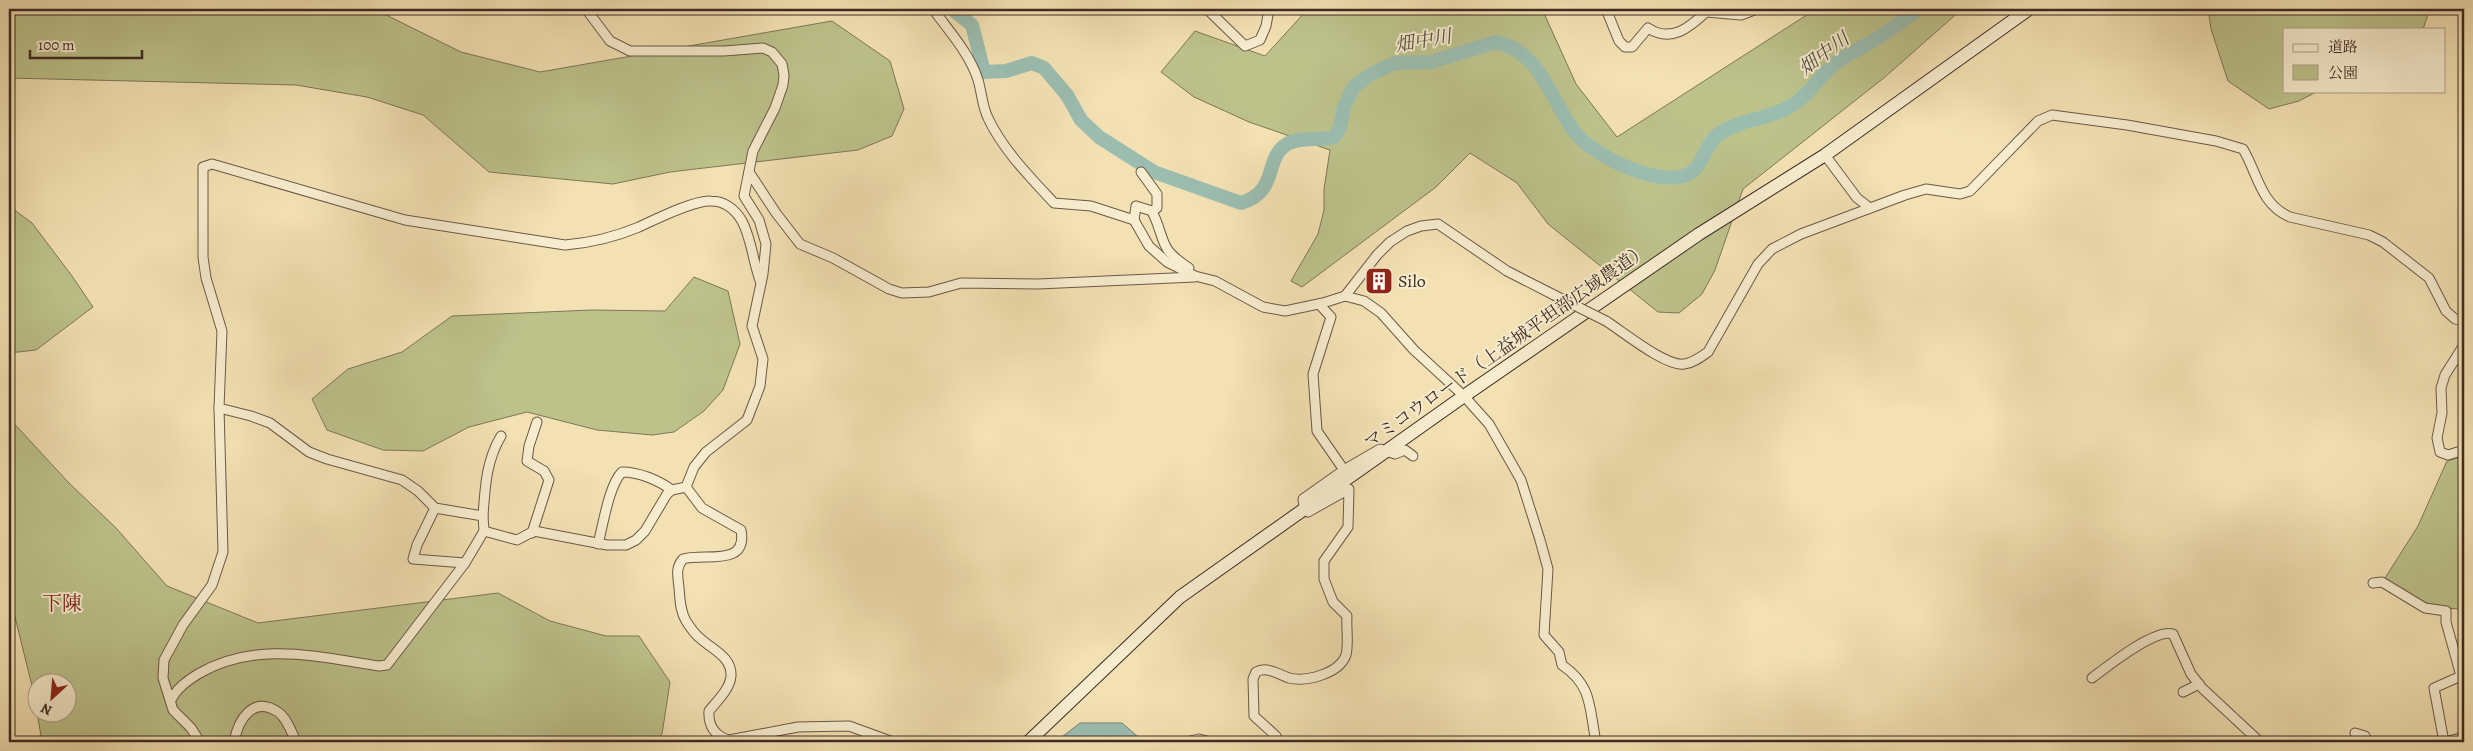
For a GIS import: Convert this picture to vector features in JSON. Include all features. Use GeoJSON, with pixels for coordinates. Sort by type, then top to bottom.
{"type":"FeatureCollection","features":[{"type":"Feature","properties":{"kind":"street"},"geometry":{"type":"LineString","coordinates":[[586,9],[610,42],[630,51],[724,51],[762,48],[772,52],[782,64],[783,86],[778,102],[752,151],[744,196],[759,220],[766,244],[761,283],[752,326],[763,359],[760,386],[747,420],[706,452],[694,467],[686,487]]}},
{"type":"Feature","properties":{"kind":"street"},"geometry":{"type":"LineString","coordinates":[[933,9],[973,66],[979,81],[987,117],[998,136],[1019,166],[1054,203],[1091,206],[1134,220]]}},
{"type":"Feature","properties":{"kind":"street"},"geometry":{"type":"LineString","coordinates":[[1207,9],[1246,46],[1260,40],[1266,26],[1268,9]]}},
{"type":"Feature","properties":{"kind":"street"},"geometry":{"type":"LineString","coordinates":[[1606,9],[1619,41],[1625,47],[1632,47],[1648,28],[1656,33],[1682,32],[1706,12],[1740,15],[1757,9]]}},
{"type":"Feature","properties":{"kind":"street","name":"マミコウロード（上益城平坦部広域農道）"},"geometry":{"type":"LineString","coordinates":[[1028,742],[1180,597],[1304,507],[1615,291],[1699,234],[1825,155],[2029,9]]}},
{"type":"Feature","properties":{"kind":"street"},"geometry":{"type":"LineString","coordinates":[[1345,296],[1377,255],[1390,242],[1407,231],[1421,226],[1438,224],[1507,271],[1606,321],[1669,362],[1682,365],[1696,360],[1708,352],[1758,264],[1772,250],[1801,234],[1926,189],[1960,194],[1970,191],[2038,121],[2052,115],[2127,125],[2216,141],[2243,149],[2250,160],[2258,184],[2272,206],[2279,212],[2290,217],[2369,235],[2383,242],[2429,278],[2446,311],[2455,319],[2464,321]]}},
{"type":"Feature","properties":{"kind":"street"},"geometry":{"type":"LineString","coordinates":[[1825,155],[1857,198],[1870,208]]}},
{"type":"Feature","properties":{"kind":"street"},"geometry":{"type":"LineString","coordinates":[[200,742],[191,728],[173,710],[163,678],[164,660],[183,625],[212,585],[223,552],[219,408],[222,331],[206,278],[201,235],[203,167],[212,164],[405,220],[565,245],[610,237],[685,207],[710,200],[726,204],[742,220],[756,261],[761,283]]}},
{"type":"Feature","properties":{"kind":"street"},"geometry":{"type":"LineString","coordinates":[[749,172],[776,214],[800,244],[833,258],[889,289],[902,293],[924,293],[961,283],[1038,284],[1195,276]]}},
{"type":"Feature","properties":{"kind":"street"},"geometry":{"type":"LineString","coordinates":[[1141,172],[1157,194],[1157,208],[1152,212]]}},
{"type":"Feature","properties":{"kind":"street"},"geometry":{"type":"LineString","coordinates":[[1152,212],[1136,206],[1134,220],[1149,246],[1167,262],[1195,276],[1215,281],[1263,308],[1284,310],[1319,304],[1345,296],[1364,301],[1381,313],[1414,350],[1464,396],[1489,424],[1521,480],[1532,510],[1548,569],[1544,635],[1559,652],[1562,665],[1577,676],[1588,695],[1596,742]]}},
{"type":"Feature","properties":{"kind":"street"},"geometry":{"type":"LineString","coordinates":[[1152,212],[1163,245],[1171,256],[1190,268],[1195,276]]}},
{"type":"Feature","properties":{"kind":"street"},"geometry":{"type":"LineString","coordinates":[[1319,304],[1331,317],[1313,374],[1317,431],[1344,470]]}},
{"type":"Feature","properties":{"kind":"street"},"geometry":{"type":"LineString","coordinates":[[2464,345],[2445,376],[2441,388],[2442,413],[2438,425],[2437,438],[2440,452],[2448,456],[2464,450]]}},
{"type":"Feature","properties":{"kind":"street"},"geometry":{"type":"LineString","coordinates":[[219,408],[270,423],[309,452],[327,459],[402,480],[418,491],[435,508],[483,516]]}},
{"type":"Feature","properties":{"kind":"street"},"geometry":{"type":"LineString","coordinates":[[532,532],[549,480],[544,471],[527,461],[529,446],[537,422]]}},
{"type":"Feature","properties":{"kind":"street"},"geometry":{"type":"LineString","coordinates":[[170,700],[176,690],[189,679],[209,667],[230,659],[271,653],[305,654],[379,666],[386,665],[465,562],[484,531],[483,516],[488,467],[490,456],[501,436]]}},
{"type":"Feature","properties":{"kind":"street"},"geometry":{"type":"LineString","coordinates":[[1279,742],[1276,736],[1254,716],[1253,679],[1256,672],[1261,669],[1290,678],[1313,678],[1334,669],[1345,656],[1347,645],[1347,616],[1333,602],[1324,579],[1324,561],[1348,527],[1349,489],[1308,512],[1304,507],[1303,499],[1344,470],[1380,449],[1395,454],[1405,450],[1413,456]]}},
{"type":"Feature","properties":{"kind":"street"},"geometry":{"type":"LineString","coordinates":[[598,544],[611,495],[618,476],[622,472],[629,472],[662,483],[672,490]]}},
{"type":"Feature","properties":{"kind":"street"},"geometry":{"type":"LineString","coordinates":[[484,531],[517,540],[532,532],[598,544],[626,545],[636,540],[645,531],[667,494],[672,490],[686,487]]}},
{"type":"Feature","properties":{"kind":"street"},"geometry":{"type":"LineString","coordinates":[[686,487],[702,508],[741,530],[743,540],[739,550],[732,556],[683,559],[678,564],[681,609],[686,621],[699,639],[720,653],[729,662],[732,674],[729,685],[709,711],[712,728],[722,738],[730,740],[798,727],[849,726],[880,739],[893,742]]}},
{"type":"Feature","properties":{"kind":"street"},"geometry":{"type":"LineString","coordinates":[[435,508],[417,545],[413,559],[465,562]]}},
{"type":"Feature","properties":{"kind":"street"},"geometry":{"type":"LineString","coordinates":[[2373,583],[2382,582],[2425,608],[2446,611],[2446,622],[2461,676],[2434,688],[2445,742],[2464,737]]}},
{"type":"Feature","properties":{"kind":"street"},"geometry":{"type":"LineString","coordinates":[[2092,678],[2151,638],[2163,632],[2170,633],[2175,636],[2191,674],[2199,684],[2260,742]]}},
{"type":"Feature","properties":{"kind":"street"},"geometry":{"type":"LineString","coordinates":[[2183,692],[2199,684]]}},
{"type":"Feature","properties":{"kind":"street"},"geometry":{"type":"LineString","coordinates":[[234,742],[236,729],[243,715],[254,709],[265,708],[278,712],[282,716],[296,742]]}},
{"type":"Feature","properties":{"kind":"street"},"geometry":{"type":"LineString","coordinates":[[2355,733],[2365,736],[2367,742]]}},
{"type":"Feature","properties":{"kind":"street"},"geometry":{"type":"LineString","coordinates":[[1186,742],[1199,739],[1210,742]]}},
{"type":"Feature","properties":{"kind":"green space"},"geometry":{"type":"Polygon","coordinates":[[[9,9],[374,9],[461,52],[540,72],[832,21],[890,61],[904,109],[892,136],[858,150],[670,172],[613,184],[489,172],[423,115],[367,97],[296,85],[9,78],[9,9]]]}},
{"type":"Feature","properties":{"kind":"green space"},"geometry":{"type":"Polygon","coordinates":[[[1317,9],[1542,9],[1576,84],[1617,137],[1816,9],[1962,9],[1885,77],[1743,189],[1715,270],[1702,294],[1679,313],[1658,312],[1548,224],[1517,183],[1470,153],[1436,187],[1302,287],[1291,281],[1318,234],[1324,210],[1324,189],[1330,150],[1249,122],[1194,97],[1161,72],[1195,31],[1265,56],[1306,11],[1317,9]]]}},
{"type":"Feature","properties":{"kind":"green space"},"geometry":{"type":"Polygon","coordinates":[[[2208,9],[2430,9],[2423,28],[2283,28],[2283,92],[2316,92],[2299,101],[2269,109],[2228,81],[2211,29],[2208,9]]]}},
{"type":"Feature","properties":{"kind":"green space"},"geometry":{"type":"Polygon","coordinates":[[[9,206],[32,223],[93,307],[36,350],[9,353],[9,206]]]}},
{"type":"Feature","properties":{"kind":"green space"},"geometry":{"type":"Polygon","coordinates":[[[694,277],[728,291],[740,344],[723,390],[704,411],[674,432],[652,435],[597,430],[527,412],[469,427],[423,451],[383,450],[327,430],[312,399],[348,369],[402,352],[452,316],[591,310],[665,311],[694,277]]]}},
{"type":"Feature","properties":{"kind":"green space"},"geometry":{"type":"Polygon","coordinates":[[[9,418],[68,482],[116,528],[167,586],[258,623],[498,593],[550,621],[606,636],[639,636],[670,682],[662,734],[655,742],[42,742],[39,724],[78,724],[78,674],[29,674],[14,613],[9,552],[9,418]]]}},
{"type":"Feature","properties":{"kind":"green space"},"geometry":{"type":"Polygon","coordinates":[[[2464,456],[2464,609],[2440,607],[2422,601],[2385,578],[2418,526],[2447,461],[2464,456]]]}},
{"type":"Feature","properties":{"kind":"shaded area"},"geometry":{"type":"Polygon","coordinates":[[[1080,723],[1122,723],[1144,742],[1059,742],[1058,740],[1080,723]]]}},
{"type":"Feature","properties":{"kind":"waterway","name":"畑中川"},"geometry":{"type":"LineString","coordinates":[[952,9],[972,25],[984,72],[1006,71],[1032,63],[1044,68],[1067,95],[1081,120],[1099,137],[1154,172],[1241,203],[1253,198],[1261,191],[1275,158],[1287,144],[1304,139],[1334,137],[1340,127],[1344,107],[1353,88],[1369,75],[1395,63],[1431,62],[1496,42],[1511,47],[1533,65],[1573,130],[1594,149],[1642,173],[1674,178],[1687,175],[1697,167],[1710,143],[1719,134],[1736,125],[1772,115],[1795,103],[1836,63],[1886,33],[1918,9]]}},
{"type":"Feature","properties":{"kind":"place","name":"Silo"},"geometry":{"type":"Point","coordinates":[1379,281]}},
{"type":"Feature","properties":{"kind":"district","name":"下陳"},"geometry":{"type":"Point","coordinates":[62,603]}}]}
